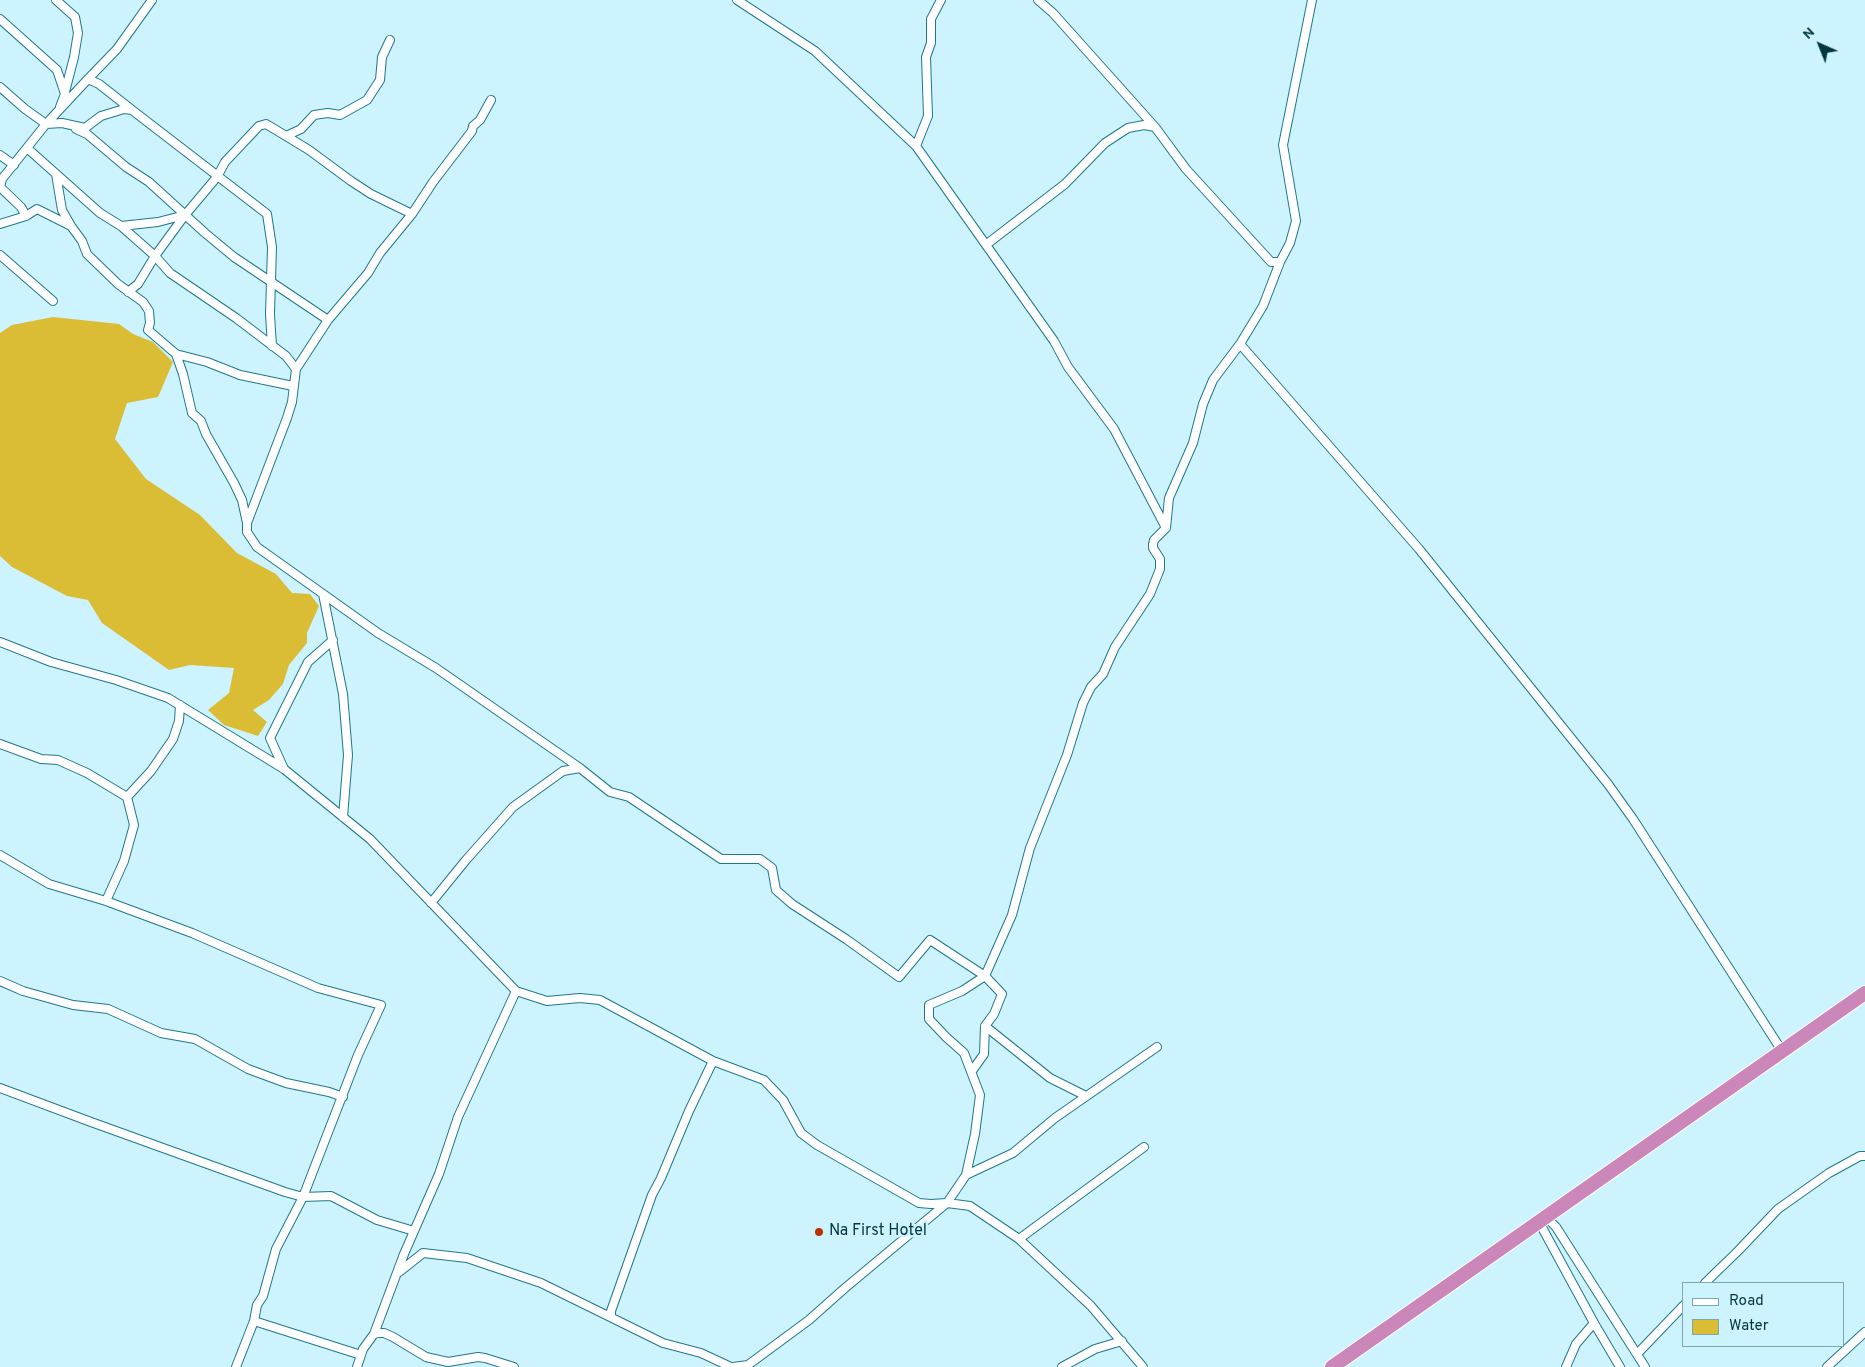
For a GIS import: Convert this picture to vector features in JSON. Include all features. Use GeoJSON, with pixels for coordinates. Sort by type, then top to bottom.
{"type":"FeatureCollection","features":[{"type":"Feature","properties":{"kind":"highway"},"geometry":{"type":"LineString","coordinates":[[1332,1367],[1865,993]]}},
{"type":"Feature","properties":{"kind":"street"},"geometry":{"type":"LineString","coordinates":[[56,0],[75,17],[78,33],[74,57],[59,109]]}},
{"type":"Feature","properties":{"kind":"street"},"geometry":{"type":"LineString","coordinates":[[26,216],[21,207],[0,186],[2,179],[59,109],[117,49],[152,0]]}},
{"type":"Feature","properties":{"kind":"street"},"geometry":{"type":"LineString","coordinates":[[737,0],[815,51],[916,146],[1054,341],[1068,366],[1114,429],[1166,528]]}},
{"type":"Feature","properties":{"kind":"street"},"geometry":{"type":"LineString","coordinates":[[1038,0],[1053,13],[1155,127],[1186,170],[1252,243],[1271,262],[1280,262]]}},
{"type":"Feature","properties":{"kind":"street"},"geometry":{"type":"LineString","coordinates":[[397,1273],[423,1253],[466,1258],[541,1283],[663,1343],[701,1354],[732,1367],[748,1366],[809,1320],[947,1202],[966,1174],[975,1134],[980,1095],[964,1053],[929,1019],[929,1005],[962,991],[985,976],[1012,915],[1030,848],[1067,755],[1083,703],[1091,687],[1103,674],[1115,647],[1150,594],[1160,569],[1160,559],[1153,548],[1154,540],[1166,528],[1169,498],[1193,443],[1203,404],[1213,380],[1240,344],[1263,306],[1280,262],[1290,243],[1296,221],[1283,145],[1312,0]]}},
{"type":"Feature","properties":{"kind":"street"},"geometry":{"type":"LineString","coordinates":[[916,146],[928,116],[926,57],[932,43],[931,19],[940,1]]}},
{"type":"Feature","properties":{"kind":"street"},"geometry":{"type":"LineString","coordinates":[[0,19],[57,70],[64,94]]}},
{"type":"Feature","properties":{"kind":"street"},"geometry":{"type":"LineString","coordinates":[[286,136],[301,130],[314,115],[328,113],[340,115],[367,100],[380,80],[382,58],[390,40]]}},
{"type":"Feature","properties":{"kind":"street"},"geometry":{"type":"LineString","coordinates":[[88,79],[99,84],[267,214],[272,247],[270,314],[272,346]]}},
{"type":"Feature","properties":{"kind":"street"},"geometry":{"type":"LineString","coordinates":[[0,87],[24,109],[46,124],[62,123],[88,134],[126,167],[149,182],[234,257],[328,320]]}},
{"type":"Feature","properties":{"kind":"street"},"geometry":{"type":"LineString","coordinates":[[491,100],[480,120],[473,126],[472,131],[433,182],[412,214],[380,253],[368,273],[328,320],[296,368],[287,418],[248,523],[247,532],[257,547],[378,633],[436,668],[580,768],[610,792],[629,797],[721,858],[760,859],[772,868],[776,890],[792,904],[846,939],[899,977],[930,940],[985,976],[1002,994],[994,1014],[985,1026],[984,1054],[972,1071]]}},
{"type":"Feature","properties":{"kind":"street"},"geometry":{"type":"LineString","coordinates":[[68,126],[85,128],[101,116],[124,109],[132,110]]}},
{"type":"Feature","properties":{"kind":"street"},"geometry":{"type":"LineString","coordinates":[[128,292],[138,284],[154,256],[217,177],[225,162],[260,126],[266,124],[310,150],[357,186],[412,214]]}},
{"type":"Feature","properties":{"kind":"street"},"geometry":{"type":"LineString","coordinates":[[986,244],[1065,184],[1105,143],[1128,128],[1144,125],[1155,127]]}},
{"type":"Feature","properties":{"kind":"street"},"geometry":{"type":"LineString","coordinates":[[27,148],[100,213],[121,226],[170,273],[236,318],[286,356],[296,368]]}},
{"type":"Feature","properties":{"kind":"street"},"geometry":{"type":"LineString","coordinates":[[0,155],[14,165]]}},
{"type":"Feature","properties":{"kind":"street"},"geometry":{"type":"LineString","coordinates":[[56,174],[62,210],[82,241],[87,254],[128,292],[142,302],[148,311],[150,323],[148,330],[176,354],[207,362],[240,375],[293,386]]}},
{"type":"Feature","properties":{"kind":"street"},"geometry":{"type":"LineString","coordinates":[[2,222],[26,216],[37,209],[71,226]]}},
{"type":"Feature","properties":{"kind":"street"},"geometry":{"type":"LineString","coordinates":[[121,226],[158,222],[185,215]]}},
{"type":"Feature","properties":{"kind":"street"},"geometry":{"type":"LineString","coordinates":[[0,255],[53,301]]}},
{"type":"Feature","properties":{"kind":"street"},"geometry":{"type":"LineString","coordinates":[[1240,344],[1419,549],[1608,784],[1633,819],[1782,1051]]}},
{"type":"Feature","properties":{"kind":"street"},"geometry":{"type":"LineString","coordinates":[[176,354],[183,374],[192,413],[201,421],[206,434],[234,483],[242,500],[248,523]]}},
{"type":"Feature","properties":{"kind":"street"},"geometry":{"type":"LineString","coordinates":[[323,594],[343,694],[348,755],[343,817]]}},
{"type":"Feature","properties":{"kind":"street"},"geometry":{"type":"LineString","coordinates":[[284,769],[270,738],[308,662],[333,640]]}},
{"type":"Feature","properties":{"kind":"street"},"geometry":{"type":"LineString","coordinates":[[0,642],[50,662],[168,698],[284,769],[370,839],[516,990],[547,1001],[580,998],[600,1000],[713,1061],[764,1080],[783,1100],[801,1133],[817,1145],[919,1203],[947,1202],[970,1206],[1019,1239],[1091,1306],[1143,1367]]}},
{"type":"Feature","properties":{"kind":"street"},"geometry":{"type":"LineString","coordinates":[[128,797],[151,771],[173,739],[179,720],[180,706]]}},
{"type":"Feature","properties":{"kind":"street"},"geometry":{"type":"LineString","coordinates":[[0,744],[41,760],[58,760],[87,773],[128,797],[134,825],[124,861],[106,901]]}},
{"type":"Feature","properties":{"kind":"street"},"geometry":{"type":"LineString","coordinates":[[431,903],[513,806],[563,771],[580,768]]}},
{"type":"Feature","properties":{"kind":"street"},"geometry":{"type":"LineString","coordinates":[[0,855],[50,884],[106,901],[192,933],[318,988],[381,1005],[358,1055],[303,1197],[276,1249],[263,1296],[257,1305],[254,1320],[236,1367]]}},
{"type":"Feature","properties":{"kind":"street"},"geometry":{"type":"LineString","coordinates":[[0,981],[23,991],[73,1005],[108,1009],[161,1033],[195,1039],[248,1069],[279,1080],[342,1097]]}},
{"type":"Feature","properties":{"kind":"street"},"geometry":{"type":"LineString","coordinates":[[357,1367],[363,1349],[374,1334],[414,1231],[439,1174],[458,1117],[516,990]]}},
{"type":"Feature","properties":{"kind":"street"},"geometry":{"type":"LineString","coordinates":[[985,1026],[1050,1078],[1086,1096]]}},
{"type":"Feature","properties":{"kind":"street"},"geometry":{"type":"LineString","coordinates":[[966,1174],[1013,1153],[1055,1118],[1157,1048]]}},
{"type":"Feature","properties":{"kind":"street"},"geometry":{"type":"LineString","coordinates":[[611,1317],[611,1311],[652,1195],[713,1061]]}},
{"type":"Feature","properties":{"kind":"street"},"geometry":{"type":"LineString","coordinates":[[0,1088],[303,1197],[331,1196],[376,1220],[414,1231]]}},
{"type":"Feature","properties":{"kind":"street"},"geometry":{"type":"LineString","coordinates":[[1019,1239],[1144,1147]]}},
{"type":"Feature","properties":{"kind":"street"},"geometry":{"type":"LineString","coordinates":[[1705,1282],[1778,1209],[1829,1172],[1860,1156],[1865,1156]]}},
{"type":"Feature","properties":{"kind":"street"},"geometry":{"type":"LineString","coordinates":[[1542,1220],[1594,1323],[1620,1367]]}},
{"type":"Feature","properties":{"kind":"street"},"geometry":{"type":"LineString","coordinates":[[1542,1220],[1556,1227],[1645,1367]]}},
{"type":"Feature","properties":{"kind":"street"},"geometry":{"type":"LineString","coordinates":[[1637,1354],[1682,1307]]}},
{"type":"Feature","properties":{"kind":"street"},"geometry":{"type":"LineString","coordinates":[[254,1320],[361,1355]]}},
{"type":"Feature","properties":{"kind":"street"},"geometry":{"type":"LineString","coordinates":[[1566,1367],[1576,1344],[1594,1323]]}},
{"type":"Feature","properties":{"kind":"street"},"geometry":{"type":"LineString","coordinates":[[1827,1367],[1865,1332]]}},
{"type":"Feature","properties":{"kind":"street"},"geometry":{"type":"LineString","coordinates":[[374,1334],[384,1333],[426,1357],[448,1362],[478,1357],[514,1367]]}},
{"type":"Feature","properties":{"kind":"street"},"geometry":{"type":"LineString","coordinates":[[1062,1367],[1095,1349],[1122,1341]]}},
{"type":"Feature","properties":{"kind":"water"},"geometry":{"type":"Polygon","coordinates":[[[53,317],[119,324],[133,334],[153,342],[173,362],[158,397],[127,403],[115,439],[146,479],[200,515],[237,553],[276,574],[292,593],[310,594],[319,606],[307,633],[307,643],[289,665],[283,684],[269,700],[253,710],[267,722],[258,736],[224,725],[208,710],[229,693],[234,668],[190,665],[169,670],[102,623],[88,600],[67,596],[12,567],[0,556],[0,333],[12,325],[53,317]]]}},
{"type":"Feature","properties":{"kind":"place","name":"Na First Hotel"},"geometry":{"type":"Point","coordinates":[819,1232]}}]}
